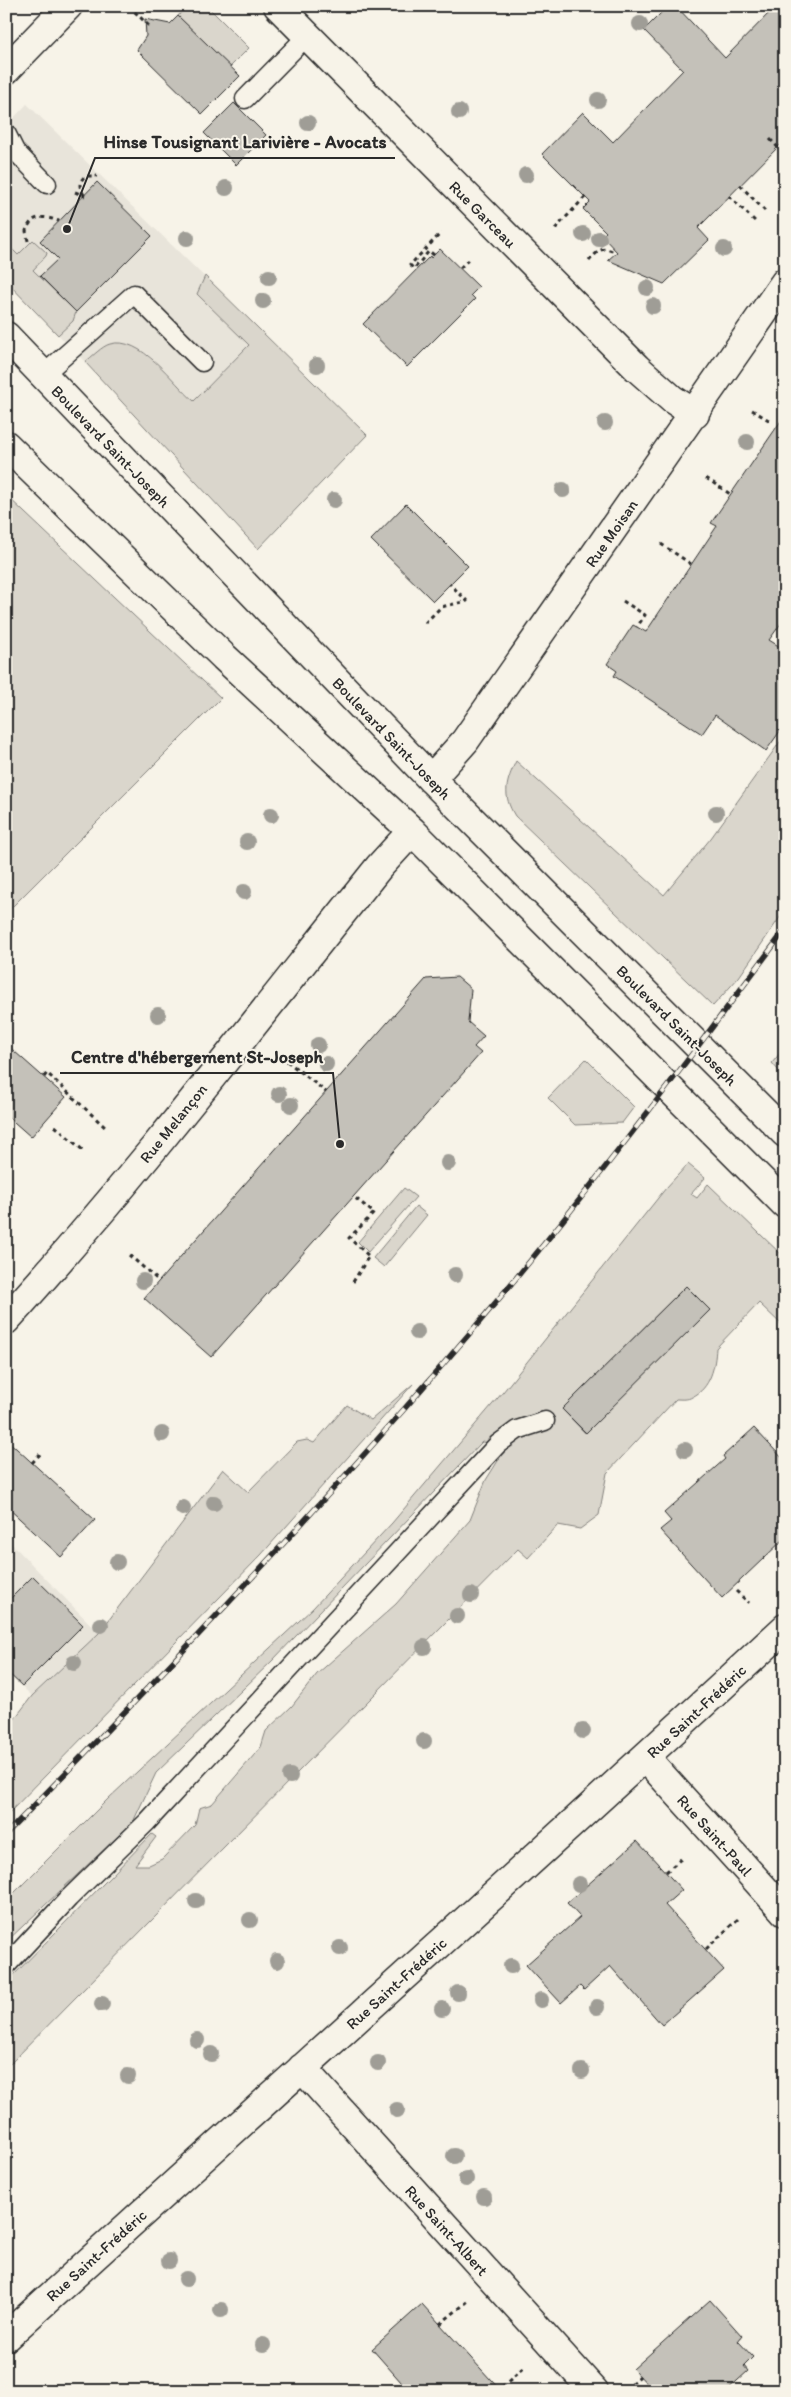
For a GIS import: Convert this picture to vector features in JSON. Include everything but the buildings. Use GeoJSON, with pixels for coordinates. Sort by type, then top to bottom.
{"type":"FeatureCollection","features":[{"type":"Feature","properties":{"kind":"street"},"geometry":{"type":"LineString","coordinates":[[6,70],[68,6]]}},
{"type":"Feature","properties":{"kind":"street","name":"Rue Garceau"},"geometry":{"type":"LineString","coordinates":[[278,6],[637,368],[672,399],[695,414]]}},
{"type":"Feature","properties":{"kind":"street","name":"Rue Moisan"},"geometry":{"type":"LineString","coordinates":[[431,779],[464,741],[695,414],[785,282]]}},
{"type":"Feature","properties":{"kind":"street","name":"Boulevard Saint-Joseph"},"geometry":{"type":"LineString","coordinates":[[6,336],[431,779],[785,1133]]}},
{"type":"Feature","properties":{"kind":"street"},"geometry":{"type":"LineString","coordinates":[[6,445],[224,657],[412,831],[785,1204]]}},
{"type":"Feature","properties":{"kind":"street","name":"Rue Melançon"},"geometry":{"type":"LineString","coordinates":[[6,1320],[64,1257],[125,1184],[373,874],[412,831]]}},
{"type":"Feature","properties":{"kind":"street","name":"Rue Saint-Frédéric"},"geometry":{"type":"LineString","coordinates":[[6,2337],[645,1758],[785,1628]]}},
{"type":"Feature","properties":{"kind":"street","name":"Rue Saint-Paul"},"geometry":{"type":"LineString","coordinates":[[645,1758],[785,1912]]}},
{"type":"Feature","properties":{"kind":"street","name":"Rue Saint-Albert"},"geometry":{"type":"LineString","coordinates":[[302,2068],[594,2391]]}},
{"type":"Feature","properties":{"kind":"lane"},"geometry":{"type":"LineString","coordinates":[[245,99],[307,36]]}},
{"type":"Feature","properties":{"kind":"lane"},"geometry":{"type":"LineString","coordinates":[[6,133],[15,151],[47,184]]}},
{"type":"Feature","properties":{"kind":"lane"},"geometry":{"type":"LineString","coordinates":[[44,375],[134,294],[202,362]]}},
{"type":"Feature","properties":{"kind":"lane"},"geometry":{"type":"LineString","coordinates":[[6,1966],[70,1898],[147,1822],[498,1444],[517,1430],[545,1421]]}},
{"type":"Feature","properties":{"kind":"path"},"geometry":{"type":"LineString","coordinates":[[129,6],[150,27]]}},
{"type":"Feature","properties":{"kind":"path"},"geometry":{"type":"LineString","coordinates":[[770,139],[785,155]]}},
{"type":"Feature","properties":{"kind":"path"},"geometry":{"type":"LineString","coordinates":[[85,196],[80,188],[80,181],[85,176],[97,176]]}},
{"type":"Feature","properties":{"kind":"path"},"geometry":{"type":"LineString","coordinates":[[740,186],[765,211]]}},
{"type":"Feature","properties":{"kind":"path"},"geometry":{"type":"LineString","coordinates":[[729,196],[756,223]]}},
{"type":"Feature","properties":{"kind":"path"},"geometry":{"type":"LineString","coordinates":[[555,229],[585,197]]}},
{"type":"Feature","properties":{"kind":"path"},"geometry":{"type":"LineString","coordinates":[[28,240],[26,231],[33,220],[40,216],[59,221]]}},
{"type":"Feature","properties":{"kind":"path"},"geometry":{"type":"LineString","coordinates":[[434,255],[429,251],[414,268],[410,265],[441,232]]}},
{"type":"Feature","properties":{"kind":"path"},"geometry":{"type":"LineString","coordinates":[[589,261],[601,249],[605,248],[616,253]]}},
{"type":"Feature","properties":{"kind":"path"},"geometry":{"type":"LineString","coordinates":[[460,268],[468,260]]}},
{"type":"Feature","properties":{"kind":"path"},"geometry":{"type":"LineString","coordinates":[[752,410],[772,422]]}},
{"type":"Feature","properties":{"kind":"path"},"geometry":{"type":"LineString","coordinates":[[706,478],[730,494]]}},
{"type":"Feature","properties":{"kind":"path"},"geometry":{"type":"LineString","coordinates":[[661,544],[691,564]]}},
{"type":"Feature","properties":{"kind":"path"},"geometry":{"type":"LineString","coordinates":[[425,623],[441,607],[467,601],[450,584]]}},
{"type":"Feature","properties":{"kind":"path"},"geometry":{"type":"LineString","coordinates":[[623,601],[645,615],[638,627]]}},
{"type":"Feature","properties":{"kind":"path"},"geometry":{"type":"LineString","coordinates":[[287,1061],[326,1092]]}},
{"type":"Feature","properties":{"kind":"path"},"geometry":{"type":"LineString","coordinates":[[44,1077],[47,1073],[105,1127]]}},
{"type":"Feature","properties":{"kind":"path"},"geometry":{"type":"LineString","coordinates":[[55,1126],[85,1152]]}},
{"type":"Feature","properties":{"kind":"path"},"geometry":{"type":"LineString","coordinates":[[353,1282],[369,1256],[349,1238],[374,1213],[354,1196]]}},
{"type":"Feature","properties":{"kind":"path"},"geometry":{"type":"LineString","coordinates":[[129,1256],[159,1281]]}},
{"type":"Feature","properties":{"kind":"path"},"geometry":{"type":"LineString","coordinates":[[32,1463],[42,1452]]}},
{"type":"Feature","properties":{"kind":"path"},"geometry":{"type":"LineString","coordinates":[[736,1591],[749,1602]]}},
{"type":"Feature","properties":{"kind":"path"},"geometry":{"type":"LineString","coordinates":[[6,1594],[14,1595]]}},
{"type":"Feature","properties":{"kind":"path"},"geometry":{"type":"LineString","coordinates":[[666,1872],[682,1858]]}},
{"type":"Feature","properties":{"kind":"path"},"geometry":{"type":"LineString","coordinates":[[706,1949],[738,1919]]}},
{"type":"Feature","properties":{"kind":"path"},"geometry":{"type":"LineString","coordinates":[[440,2324],[469,2300]]}},
{"type":"Feature","properties":{"kind":"path"},"geometry":{"type":"LineString","coordinates":[[502,2387],[527,2365]]}},
{"type":"Feature","properties":{"kind":"path"},"geometry":{"type":"LineString","coordinates":[[632,2384],[640,2376]]}},
{"type":"Feature","properties":{"kind":"shaded area"},"geometry":{"type":"Polygon","coordinates":[[[177,6],[207,6],[249,48],[230,67],[178,16],[183,10],[177,6]]]}},
{"type":"Feature","properties":{"kind":"shaded area"},"geometry":{"type":"Polygon","coordinates":[[[27,104],[261,332],[194,402],[147,354],[109,344],[85,362],[6,281],[6,126],[27,104]]]}},
{"type":"Feature","properties":{"kind":"shaded area"},"geometry":{"type":"Polygon","coordinates":[[[33,240],[47,253],[33,270],[76,312],[73,321],[58,335],[6,281],[6,243],[18,255],[33,240]]]}},
{"type":"Feature","properties":{"kind":"shaded area"},"geometry":{"type":"Polygon","coordinates":[[[205,276],[367,435],[258,549],[85,362],[107,345],[122,343],[145,353],[194,401],[249,345],[197,294],[205,276]]]}},
{"type":"Feature","properties":{"kind":"shaded area"},"geometry":{"type":"Polygon","coordinates":[[[6,495],[221,698],[6,913],[6,495]]]}},
{"type":"Feature","properties":{"kind":"shaded area"},"geometry":{"type":"Polygon","coordinates":[[[785,735],[785,910],[739,977],[713,1006],[515,816],[508,802],[508,782],[516,761],[664,895],[711,838],[785,735]]]}},
{"type":"Feature","properties":{"kind":"shaded area"},"geometry":{"type":"Polygon","coordinates":[[[785,1047],[785,1078],[772,1063],[785,1047]]]}},
{"type":"Feature","properties":{"kind":"shaded area"},"geometry":{"type":"Polygon","coordinates":[[[586,1059],[634,1107],[622,1123],[575,1125],[548,1098],[586,1059]]]}},
{"type":"Feature","properties":{"kind":"shaded area"},"geometry":{"type":"Polygon","coordinates":[[[688,1164],[705,1178],[691,1194],[697,1198],[708,1184],[785,1258],[785,1328],[759,1303],[716,1348],[711,1376],[704,1388],[690,1398],[676,1399],[607,1473],[599,1515],[580,1529],[558,1525],[528,1558],[518,1549],[6,2068],[6,1983],[152,1834],[156,1837],[135,1865],[149,1865],[162,1859],[195,1825],[199,1808],[212,1804],[261,1747],[266,1731],[292,1706],[317,1674],[396,1604],[470,1520],[486,1480],[501,1456],[490,1443],[482,1442],[272,1661],[156,1773],[133,1822],[6,1942],[6,1901],[109,1798],[313,1608],[392,1523],[503,1392],[666,1188],[688,1164]],[[686,1286],[562,1409],[585,1433],[709,1311],[686,1286]]]}},
{"type":"Feature","properties":{"kind":"shaded area"},"geometry":{"type":"Polygon","coordinates":[[[404,1188],[416,1197],[368,1252],[358,1242],[404,1188]]]}},
{"type":"Feature","properties":{"kind":"shaded area"},"geometry":{"type":"Polygon","coordinates":[[[416,1206],[427,1215],[384,1267],[373,1258],[416,1206]]]}},
{"type":"Feature","properties":{"kind":"shaded area"},"geometry":{"type":"Polygon","coordinates":[[[413,1384],[261,1555],[6,1816],[6,1730],[32,1696],[99,1633],[223,1469],[248,1492],[297,1442],[307,1440],[314,1443],[347,1405],[371,1420],[413,1384]]]}},
{"type":"Feature","properties":{"kind":"shaded area"},"geometry":{"type":"Polygon","coordinates":[[[6,1538],[99,1633],[32,1696],[6,1671],[6,1538]]]}},
{"type":"Feature","properties":{"kind":"railway"},"geometry":{"type":"LineString","coordinates":[[6,1834],[233,1598],[343,1478],[495,1304],[663,1092],[785,930]]}},
{"type":"Feature","properties":{"kind":"place","name":"Hinse Tousignant Larivière - Avocats"},"geometry":{"type":"Point","coordinates":[67,229]}},
{"type":"Feature","properties":{"kind":"place","name":"Centre d'hébergement St-Joseph"},"geometry":{"type":"Point","coordinates":[340,1144]}}]}
